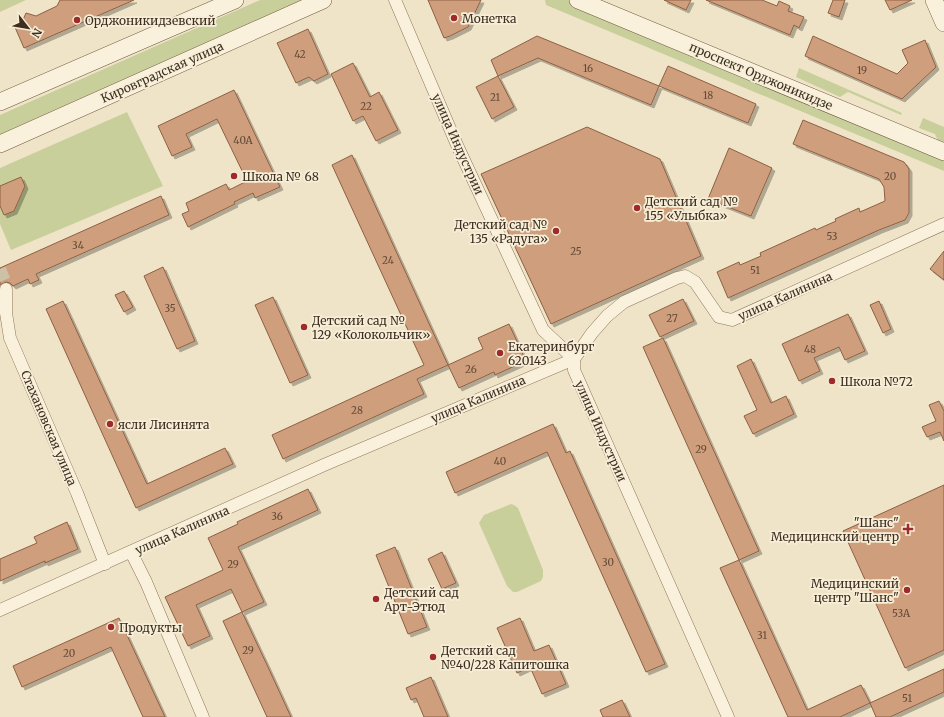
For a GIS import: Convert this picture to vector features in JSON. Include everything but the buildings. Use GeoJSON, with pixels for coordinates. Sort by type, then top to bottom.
{"type":"FeatureCollection","features":[{"type":"Feature","properties":{"kind":"main road"},"geometry":{"type":"LineString","coordinates":[[0,102],[235,0]]}},
{"type":"Feature","properties":{"kind":"main road","name":"Кировградская улица"},"geometry":{"type":"LineString","coordinates":[[0,144],[323,0]]}},
{"type":"Feature","properties":{"kind":"main road","name":"проспект Орджоникидзе"},"geometry":{"type":"LineString","coordinates":[[578,0],[944,152]]}},
{"type":"Feature","properties":{"kind":"main road"},"geometry":{"type":"LineString","coordinates":[[934,0],[944,23]]}},
{"type":"Feature","properties":{"kind":"street","name":"улица Индустрии"},"geometry":{"type":"LineString","coordinates":[[395,0],[457,145],[543,330],[574,359],[574,370],[577,377],[728,717]]}},
{"type":"Feature","properties":{"kind":"street","name":"улица Калинина"},"geometry":{"type":"LineString","coordinates":[[0,610],[330,462],[574,359],[592,333],[607,316],[624,302],[677,278],[685,276],[695,282],[719,317],[732,320],[944,224]]}},
{"type":"Feature","properties":{"kind":"street","name":"Стахановская улица"},"geometry":{"type":"LineString","coordinates":[[6,289],[6,313],[10,338],[77,493],[105,564]]}},
{"type":"Feature","properties":{"kind":"street"},"geometry":{"type":"LineString","coordinates":[[131,552],[146,582],[203,717]]}},
{"type":"Feature","properties":{"kind":"green space"},"geometry":{"type":"Polygon","coordinates":[[[0,0],[26,0],[0,12],[0,0]]]}},
{"type":"Feature","properties":{"kind":"green space"},"geometry":{"type":"Polygon","coordinates":[[[260,0],[307,0],[0,135],[0,115],[260,0]]]}},
{"type":"Feature","properties":{"kind":"green space"},"geometry":{"type":"Polygon","coordinates":[[[545,0],[570,0],[944,157],[944,171],[546,5],[545,0]]]}},
{"type":"Feature","properties":{"kind":"green space"},"geometry":{"type":"Polygon","coordinates":[[[799,68],[902,113],[901,115],[848,92],[840,97],[796,77],[799,68]]]}},
{"type":"Feature","properties":{"kind":"green space"},"geometry":{"type":"Polygon","coordinates":[[[127,112],[163,186],[11,250],[0,224],[0,168],[127,112]]]}},
{"type":"Feature","properties":{"kind":"green space"},"geometry":{"type":"Polygon","coordinates":[[[923,118],[944,127],[944,142],[938,141],[935,134],[919,128],[923,118]]]}},
{"type":"Feature","properties":{"kind":"green space"},"geometry":{"type":"Polygon","coordinates":[[[511,504],[518,508],[543,570],[543,577],[541,581],[517,592],[513,592],[507,586],[479,523],[484,515],[511,504]]]}},
{"type":"Feature","properties":{"kind":"tunnel"},"geometry":{"type":"LineString","coordinates":[[0,269],[5,281],[6,289]]}},
{"type":"Feature","properties":{"kind":"place","name":"Монетка"},"geometry":{"type":"Point","coordinates":[454,18]}},
{"type":"Feature","properties":{"kind":"place","name":"Орджоникидзевский"},"geometry":{"type":"Point","coordinates":[77,20]}},
{"type":"Feature","properties":{"kind":"place","name":"Школа № 68"},"geometry":{"type":"Point","coordinates":[234,176]}},
{"type":"Feature","properties":{"kind":"place","name":"Детский сад № 155 «Улыбка»"},"geometry":{"type":"Point","coordinates":[637,208]}},
{"type":"Feature","properties":{"kind":"place","name":"Детский сад № 135 «Радуга»"},"geometry":{"type":"Point","coordinates":[556,231]}},
{"type":"Feature","properties":{"kind":"place","name":"Детский сад № 129 «Колокольчик»"},"geometry":{"type":"Point","coordinates":[304,327]}},
{"type":"Feature","properties":{"kind":"place","name":"Екатеринбург 620143"},"geometry":{"type":"Point","coordinates":[500,353]}},
{"type":"Feature","properties":{"kind":"place","name":"Школа №72"},"geometry":{"type":"Point","coordinates":[832,381]}},
{"type":"Feature","properties":{"kind":"place","name":"ясли Лисинята"},"geometry":{"type":"Point","coordinates":[110,424]}},
{"type":"Feature","properties":{"kind":"place","name":"\"Шанс\" Медицинский центр"},"geometry":{"type":"Point","coordinates":[908,529]}},
{"type":"Feature","properties":{"kind":"place","name":"Медицинский центр \"Шанс\""},"geometry":{"type":"Point","coordinates":[907,590]}},
{"type":"Feature","properties":{"kind":"place","name":"Детский сад Арт-Этюд"},"geometry":{"type":"Point","coordinates":[376,599]}},
{"type":"Feature","properties":{"kind":"place","name":"Продукты"},"geometry":{"type":"Point","coordinates":[111,627]}},
{"type":"Feature","properties":{"kind":"place","name":"Детский сад №40/228 Капитошка"},"geometry":{"type":"Point","coordinates":[433,657]}}]}
